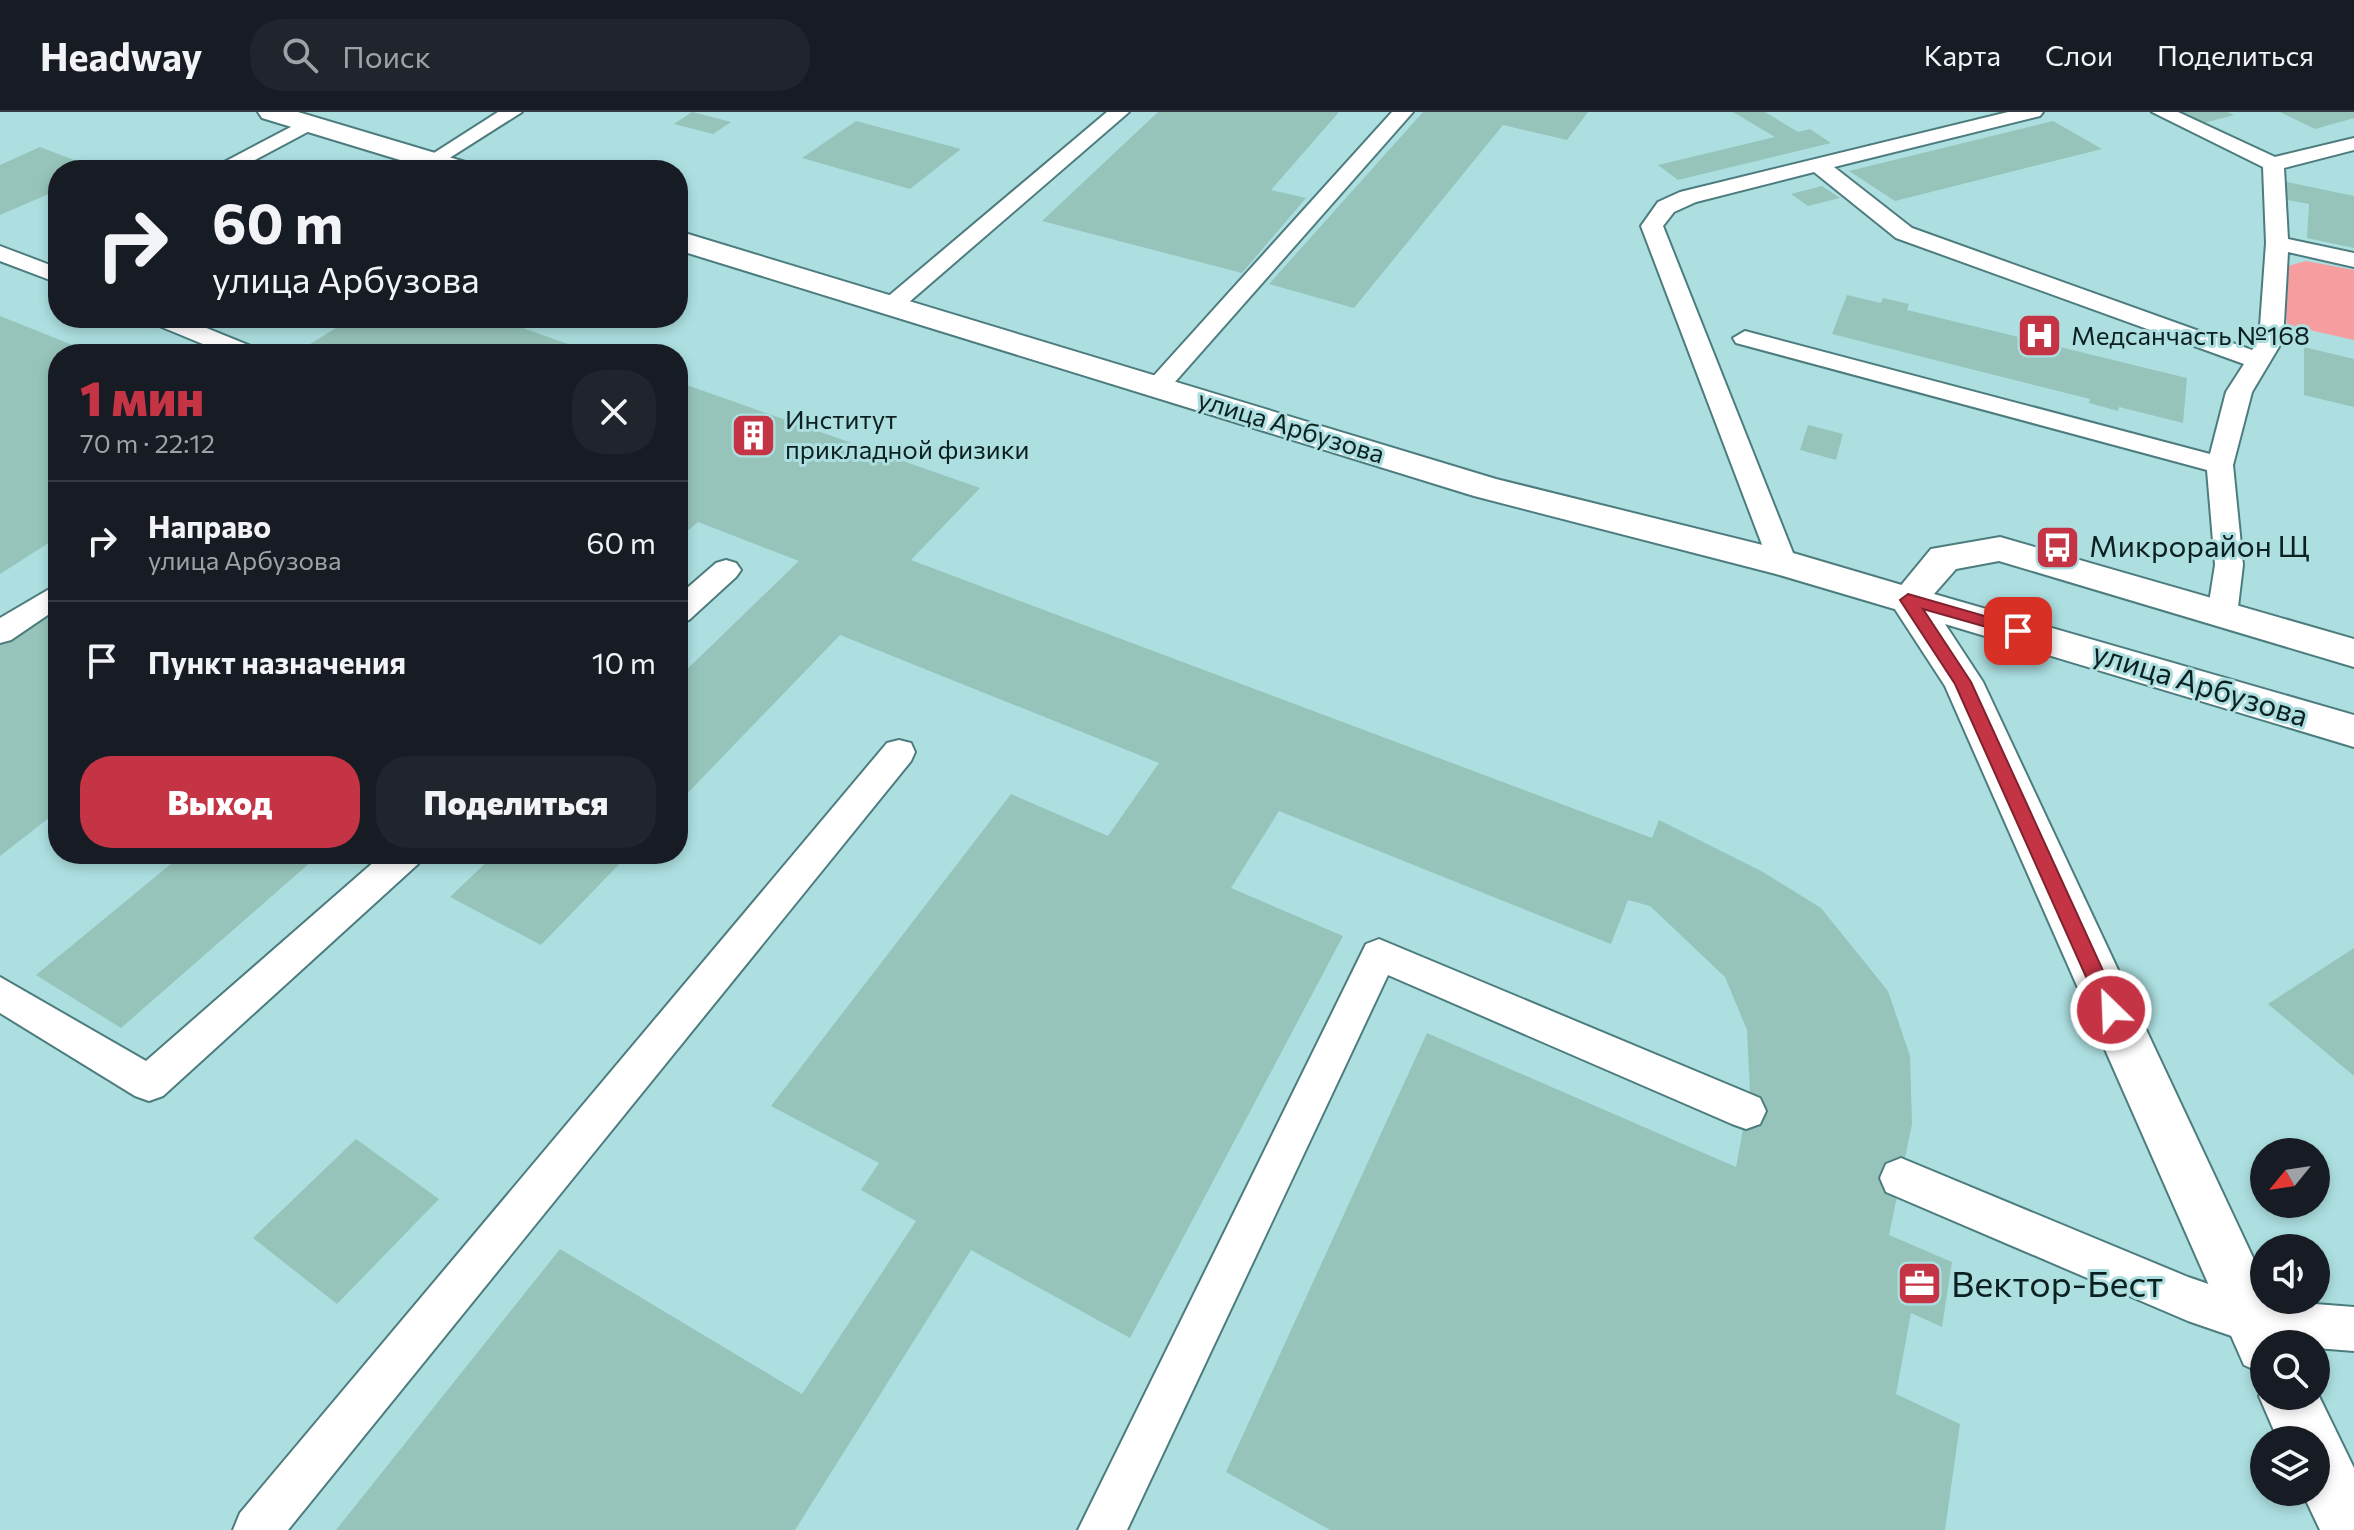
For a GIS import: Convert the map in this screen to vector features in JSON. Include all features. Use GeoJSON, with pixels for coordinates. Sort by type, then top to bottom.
{"type":"FeatureCollection","features":[{"type":"Feature","properties":{"kind":"street"},"geometry":{"type":"LineString","coordinates":[[271,112],[433,160]]}},
{"type":"Feature","properties":{"kind":"street","name":"улица Арбузова"},"geometry":{"type":"LineString","coordinates":[[688,243],[848,295],[893,304],[1487,488],[1783,563],[2354,731]]}},
{"type":"Feature","properties":{"kind":"street"},"geometry":{"type":"LineString","coordinates":[[2257,1330],[1963,682],[1908,600],[1944,558],[2000,549],[2354,653]]}},
{"type":"Feature","properties":{"kind":"street"},"geometry":{"type":"LineString","coordinates":[[2330,1484],[2352,1530]]}},
{"type":"Feature","properties":{"kind":"lane"},"geometry":{"type":"LineString","coordinates":[[893,304],[1119,112]]}},
{"type":"Feature","properties":{"kind":"lane"},"geometry":{"type":"LineString","coordinates":[[1158,386],[1403,112]]}},
{"type":"Feature","properties":{"kind":"lane"},"geometry":{"type":"LineString","coordinates":[[1783,563],[1652,226],[1666,207],[1688,197],[2033,112]]}},
{"type":"Feature","properties":{"kind":"lane"},"geometry":{"type":"LineString","coordinates":[[2162,112],[2273,164],[2354,144]]}},
{"type":"Feature","properties":{"kind":"lane"},"geometry":{"type":"LineString","coordinates":[[469,116],[503,117]]}},
{"type":"Feature","properties":{"kind":"lane"},"geometry":{"type":"LineString","coordinates":[[433,160],[503,117]]}},
{"type":"Feature","properties":{"kind":"lane"},"geometry":{"type":"LineString","coordinates":[[239,160],[308,124]]}},
{"type":"Feature","properties":{"kind":"lane"},"geometry":{"type":"LineString","coordinates":[[2222,615],[2229,565],[2220,465],[2239,392],[2271,340],[2277,243],[2273,164]]}},
{"type":"Feature","properties":{"kind":"lane"},"geometry":{"type":"LineString","coordinates":[[1818,165],[1904,233],[2258,361]]}},
{"type":"Feature","properties":{"kind":"lane"},"geometry":{"type":"LineString","coordinates":[[2277,243],[2354,260]]}},
{"type":"Feature","properties":{"kind":"lane"},"geometry":{"type":"LineString","coordinates":[[0,253],[48,272]]}},
{"type":"Feature","properties":{"kind":"lane"},"geometry":{"type":"LineString","coordinates":[[35,266],[48,259]]}},
{"type":"Feature","properties":{"kind":"lane"},"geometry":{"type":"LineString","coordinates":[[185,328],[225,344]]}},
{"type":"Feature","properties":{"kind":"lane"},"geometry":{"type":"LineString","coordinates":[[1745,338],[2220,465]]}},
{"type":"Feature","properties":{"kind":"lane"},"geometry":{"type":"LineString","coordinates":[[688,604],[726,570]]}},
{"type":"Feature","properties":{"kind":"lane"},"geometry":{"type":"LineString","coordinates":[[0,632],[48,601]]}},
{"type":"Feature","properties":{"kind":"lane"},"geometry":{"type":"LineString","coordinates":[[257,1530],[899,752]]}},
{"type":"Feature","properties":{"kind":"lane"},"geometry":{"type":"LineString","coordinates":[[0,993],[149,1083],[395,864]]}},
{"type":"Feature","properties":{"kind":"lane"},"geometry":{"type":"LineString","coordinates":[[1102,1530],[1379,955],[1746,1111]]}},
{"type":"Feature","properties":{"kind":"lane"},"geometry":{"type":"LineString","coordinates":[[1901,1178],[2188,1299],[2252,1330]]}},
{"type":"Feature","properties":{"kind":"lane"},"geometry":{"type":"LineString","coordinates":[[2330,1330],[2354,1329]]}},
{"type":"Feature","properties":{"kind":"shaded area"},"geometry":{"type":"Polygon","coordinates":[[[2306,261],[2354,270],[2354,340],[2287,325],[2281,268],[2306,261]]]}},
{"type":"Feature","properties":{"kind":"building"},"geometry":{"type":"Polygon","coordinates":[[[692,112],[731,122],[713,134],[674,124],[692,112]]]}},
{"type":"Feature","properties":{"kind":"building"},"geometry":{"type":"Polygon","coordinates":[[[1158,112],[1339,112],[1271,190],[1306,198],[1242,273],[1042,221],[1158,112]]]}},
{"type":"Feature","properties":{"kind":"building"},"geometry":{"type":"Polygon","coordinates":[[[1423,112],[1588,112],[1567,140],[1503,125],[1354,308],[1269,284],[1423,112]]]}},
{"type":"Feature","properties":{"kind":"building"},"geometry":{"type":"Polygon","coordinates":[[[1733,112],[1765,112],[1798,132],[1810,129],[1831,143],[1678,180],[1658,165],[1775,137],[1733,112]]]}},
{"type":"Feature","properties":{"kind":"building"},"geometry":{"type":"Polygon","coordinates":[[[2182,112],[2227,112],[2234,115],[2204,123],[2182,112]]]}},
{"type":"Feature","properties":{"kind":"building"},"geometry":{"type":"Polygon","coordinates":[[[2280,112],[2354,112],[2354,118],[2315,129],[2280,112]]]}},
{"type":"Feature","properties":{"kind":"building"},"geometry":{"type":"Polygon","coordinates":[[[856,121],[961,149],[910,189],[802,158],[856,121]]]}},
{"type":"Feature","properties":{"kind":"building"},"geometry":{"type":"Polygon","coordinates":[[[2053,121],[2102,149],[1895,201],[1849,171],[2053,121]]]}},
{"type":"Feature","properties":{"kind":"building"},"geometry":{"type":"Polygon","coordinates":[[[40,147],[74,160],[48,160],[48,194],[0,215],[0,165],[40,147]]]}},
{"type":"Feature","properties":{"kind":"building"},"geometry":{"type":"Polygon","coordinates":[[[2283,181],[2354,196],[2354,248],[2307,238],[2309,204],[2282,199],[2283,181]]]}},
{"type":"Feature","properties":{"kind":"building"},"geometry":{"type":"Polygon","coordinates":[[[1822,186],[1840,198],[1808,206],[1791,194],[1822,186]]]}},
{"type":"Feature","properties":{"kind":"building"},"geometry":{"type":"Polygon","coordinates":[[[1847,295],[1881,303],[1883,298],[1909,304],[1907,310],[2187,378],[2183,423],[2119,407],[2118,411],[2089,403],[2090,399],[1832,334],[1847,295]]]}},
{"type":"Feature","properties":{"kind":"building"},"geometry":{"type":"Polygon","coordinates":[[[0,316],[70,344],[48,344],[48,543],[0,574],[0,316]]]}},
{"type":"Feature","properties":{"kind":"building"},"geometry":{"type":"Polygon","coordinates":[[[336,328],[523,328],[568,344],[310,344],[336,328]]]}},
{"type":"Feature","properties":{"kind":"building"},"geometry":{"type":"Polygon","coordinates":[[[2304,347],[2354,359],[2354,407],[2304,395],[2304,347]]]}},
{"type":"Feature","properties":{"kind":"building"},"geometry":{"type":"Polygon","coordinates":[[[688,386],[980,488],[911,560],[1652,838],[1659,820],[1763,872],[1821,908],[1888,991],[1910,1056],[1912,1124],[1889,1235],[1952,1262],[1942,1327],[1911,1313],[1896,1394],[1960,1424],[1945,1530],[1330,1530],[1226,1472],[1427,1033],[1736,1167],[1750,1092],[1747,1030],[1725,977],[1650,906],[1628,900],[1611,944],[1279,811],[1231,888],[1343,936],[1130,1338],[971,1250],[795,1530],[336,1530],[560,1249],[802,1394],[916,1221],[861,1190],[879,1163],[771,1106],[1011,794],[1108,836],[1159,763],[840,635],[688,793],[688,668],[799,561],[698,522],[688,530],[688,386]]]}},
{"type":"Feature","properties":{"kind":"building"},"geometry":{"type":"Polygon","coordinates":[[[1808,425],[1843,434],[1836,460],[1800,450],[1808,425]]]}},
{"type":"Feature","properties":{"kind":"building"},"geometry":{"type":"Polygon","coordinates":[[[48,601],[48,819],[0,856],[0,633],[48,601]]]}},
{"type":"Feature","properties":{"kind":"building"},"geometry":{"type":"Polygon","coordinates":[[[171,864],[309,864],[121,1028],[36,975],[171,864]]]}},
{"type":"Feature","properties":{"kind":"building"},"geometry":{"type":"Polygon","coordinates":[[[485,864],[619,864],[541,945],[450,897],[485,864]]]}},
{"type":"Feature","properties":{"kind":"building"},"geometry":{"type":"Polygon","coordinates":[[[2354,948],[2354,1076],[2268,1004],[2354,948]]]}},
{"type":"Feature","properties":{"kind":"building"},"geometry":{"type":"Polygon","coordinates":[[[356,1139],[439,1199],[337,1304],[253,1238],[356,1139]]]}},
{"type":"Feature","properties":{"kind":"place","name":"Медсанчасть №168"},"geometry":{"type":"Point","coordinates":[2040,336]}},
{"type":"Feature","properties":{"kind":"place","name":"Институт прикладной физики"},"geometry":{"type":"Point","coordinates":[754,435]}},
{"type":"Feature","properties":{"kind":"place","name":"Микрорайон Щ"},"geometry":{"type":"Point","coordinates":[2058,547]}},
{"type":"Feature","properties":{"kind":"place","name":"Вектор-Бeст"},"geometry":{"type":"Point","coordinates":[1920,1284]}},
{"type":"Feature","properties":{"kind":"route"},"geometry":{"type":"LineString","coordinates":[[2018,631],[1908,600],[1963,682],[2111,1010]]}}]}
